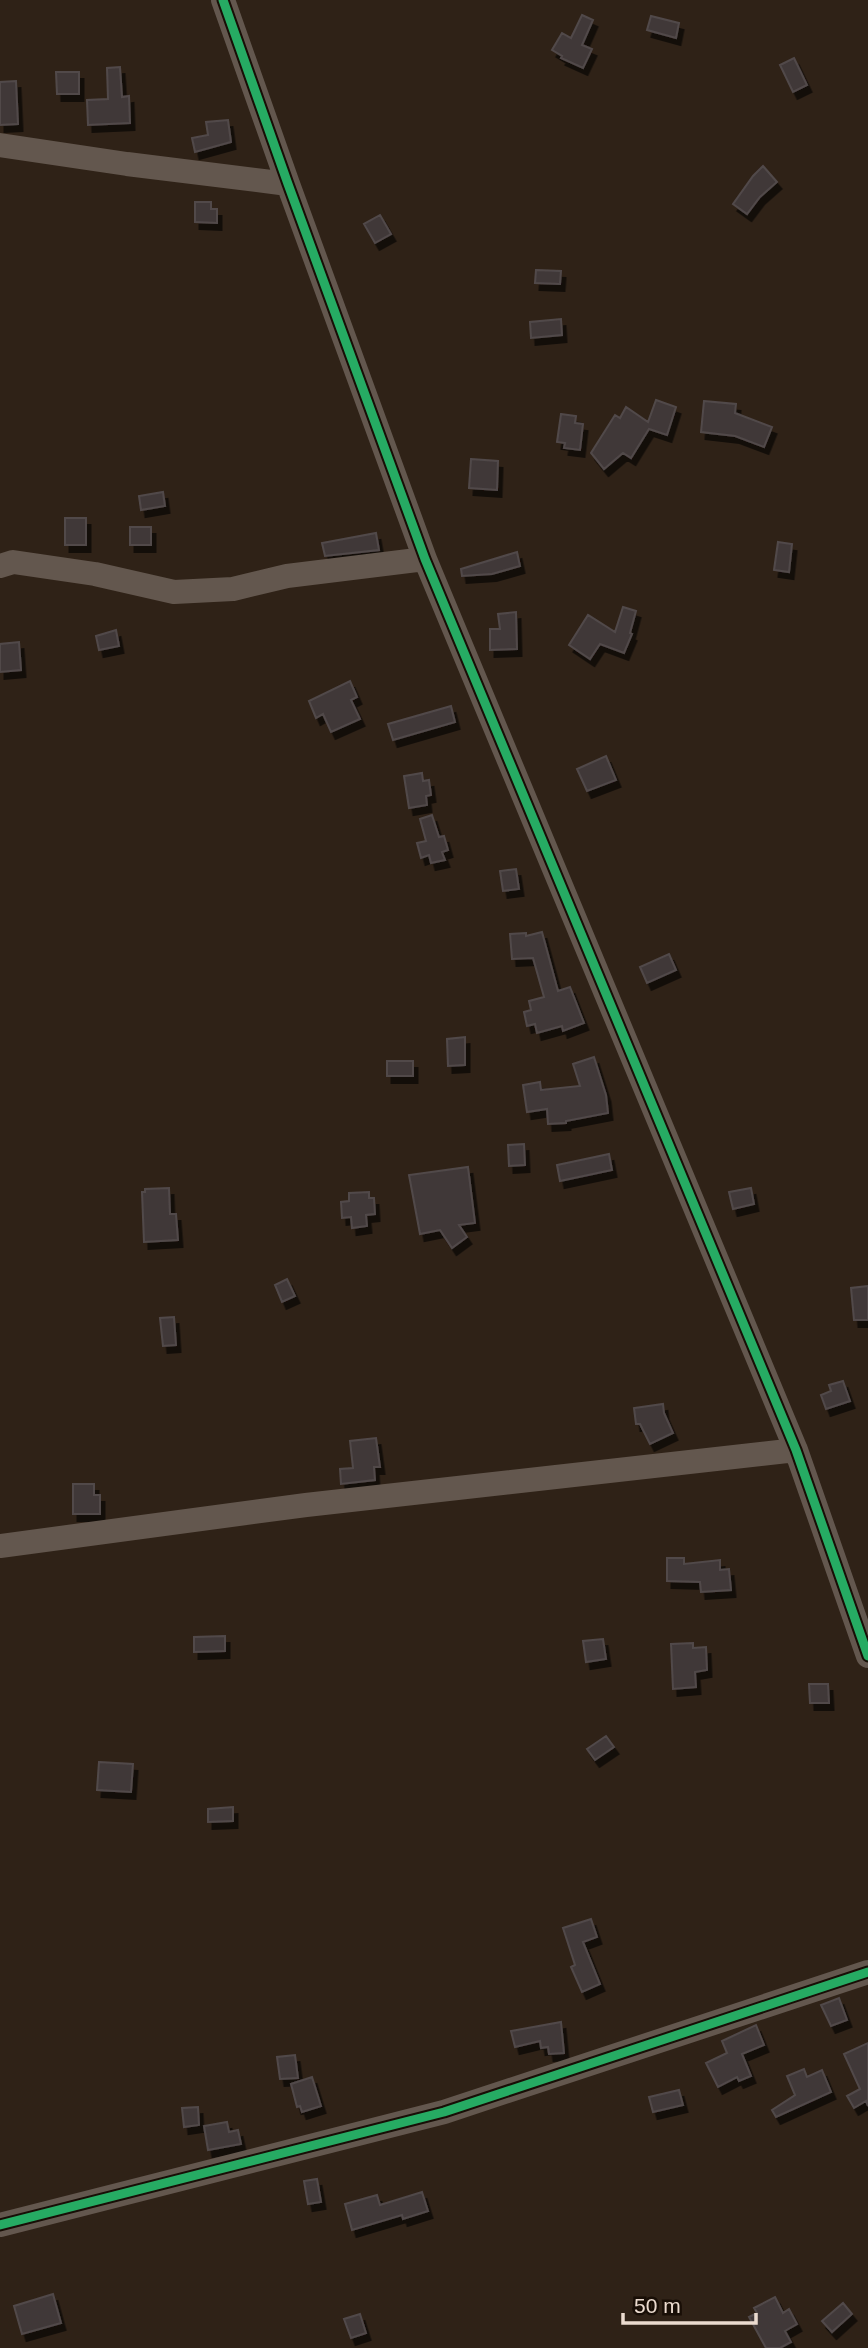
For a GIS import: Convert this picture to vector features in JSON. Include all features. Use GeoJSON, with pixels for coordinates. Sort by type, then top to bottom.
{"type":"FeatureCollection","features":[{"type":"Feature","properties":{"kind":"street"},"geometry":{"type":"LineString","coordinates":[[223,0],[425,559],[796,1451],[868,1656]]}},
{"type":"Feature","properties":{"kind":"street"},"geometry":{"type":"LineString","coordinates":[[0,145],[288,184]]}},
{"type":"Feature","properties":{"kind":"street"},"geometry":{"type":"LineString","coordinates":[[0,566],[13,562],[95,574],[174,592],[233,589],[287,576],[425,559]]}},
{"type":"Feature","properties":{"kind":"street"},"geometry":{"type":"LineString","coordinates":[[0,1546],[306,1505],[796,1451]]}},
{"type":"Feature","properties":{"kind":"street"},"geometry":{"type":"LineString","coordinates":[[0,2225],[444,2112],[868,1972]]}},
{"type":"Feature","properties":{"kind":"building"},"geometry":{"type":"Polygon","coordinates":[[[582,15],[593,20],[582,45],[592,49],[583,68],[561,58],[562,56],[552,50],[562,33],[571,38],[582,15]]]}},
{"type":"Feature","properties":{"kind":"building"},"geometry":{"type":"Polygon","coordinates":[[[651,16],[679,23],[676,38],[647,30],[651,16]]]}},
{"type":"Feature","properties":{"kind":"building"},"geometry":{"type":"Polygon","coordinates":[[[794,58],[807,85],[793,92],[780,65],[794,58]]]}},
{"type":"Feature","properties":{"kind":"building"},"geometry":{"type":"Polygon","coordinates":[[[120,67],[122,97],[129,96],[130,123],[88,125],[87,100],[108,99],[107,68],[120,67]]]}},
{"type":"Feature","properties":{"kind":"building"},"geometry":{"type":"Polygon","coordinates":[[[56,72],[79,72],[79,94],[57,94],[56,72]]]}},
{"type":"Feature","properties":{"kind":"building"},"geometry":{"type":"Polygon","coordinates":[[[16,81],[18,124],[0,125],[0,82],[16,81]]]}},
{"type":"Feature","properties":{"kind":"building"},"geometry":{"type":"Polygon","coordinates":[[[228,120],[231,142],[195,152],[192,138],[208,135],[206,122],[228,120]]]}},
{"type":"Feature","properties":{"kind":"building"},"geometry":{"type":"Polygon","coordinates":[[[763,166],[777,182],[760,197],[747,214],[733,204],[763,166]]]}},
{"type":"Feature","properties":{"kind":"building"},"geometry":{"type":"Polygon","coordinates":[[[195,202],[211,202],[211,209],[217,209],[217,223],[195,222],[195,202]]]}},
{"type":"Feature","properties":{"kind":"building"},"geometry":{"type":"Polygon","coordinates":[[[380,215],[391,234],[375,243],[364,224],[380,215]]]}},
{"type":"Feature","properties":{"kind":"building"},"geometry":{"type":"Polygon","coordinates":[[[536,270],[561,271],[560,284],[535,283],[536,270]]]}},
{"type":"Feature","properties":{"kind":"building"},"geometry":{"type":"Polygon","coordinates":[[[561,319],[562,335],[531,338],[530,322],[561,319]]]}},
{"type":"Feature","properties":{"kind":"building"},"geometry":{"type":"Polygon","coordinates":[[[656,400],[676,407],[667,435],[649,429],[631,458],[623,453],[604,469],[591,453],[615,415],[620,418],[626,407],[648,422],[656,400]]]}},
{"type":"Feature","properties":{"kind":"building"},"geometry":{"type":"Polygon","coordinates":[[[704,401],[736,404],[735,413],[772,427],[764,447],[735,436],[701,432],[704,401]]]}},
{"type":"Feature","properties":{"kind":"building"},"geometry":{"type":"Polygon","coordinates":[[[561,414],[576,416],[575,423],[583,424],[580,450],[564,448],[565,443],[557,442],[561,414]]]}},
{"type":"Feature","properties":{"kind":"building"},"geometry":{"type":"Polygon","coordinates":[[[471,459],[498,461],[497,490],[469,488],[471,459]]]}},
{"type":"Feature","properties":{"kind":"building"},"geometry":{"type":"Polygon","coordinates":[[[163,492],[165,506],[141,510],[139,496],[163,492]]]}},
{"type":"Feature","properties":{"kind":"building"},"geometry":{"type":"Polygon","coordinates":[[[65,518],[86,518],[86,545],[65,545],[65,518]]]}},
{"type":"Feature","properties":{"kind":"building"},"geometry":{"type":"Polygon","coordinates":[[[130,527],[151,527],[151,545],[130,545],[130,527]]]}},
{"type":"Feature","properties":{"kind":"building"},"geometry":{"type":"Polygon","coordinates":[[[376,533],[379,550],[325,556],[322,543],[376,533]]]}},
{"type":"Feature","properties":{"kind":"building"},"geometry":{"type":"Polygon","coordinates":[[[778,542],[792,544],[789,572],[774,570],[778,542]]]}},
{"type":"Feature","properties":{"kind":"building"},"geometry":{"type":"Polygon","coordinates":[[[517,552],[520,566],[492,574],[462,576],[461,569],[517,552]]]}},
{"type":"Feature","properties":{"kind":"building"},"geometry":{"type":"Polygon","coordinates":[[[623,607],[636,611],[630,633],[632,634],[624,653],[600,644],[590,659],[569,645],[588,615],[615,632],[623,607]]]}},
{"type":"Feature","properties":{"kind":"building"},"geometry":{"type":"Polygon","coordinates":[[[516,612],[517,649],[490,650],[490,629],[500,629],[498,614],[516,612]]]}},
{"type":"Feature","properties":{"kind":"building"},"geometry":{"type":"Polygon","coordinates":[[[116,630],[119,646],[99,650],[96,636],[116,630]]]}},
{"type":"Feature","properties":{"kind":"building"},"geometry":{"type":"Polygon","coordinates":[[[19,642],[21,670],[0,672],[0,644],[19,642]]]}},
{"type":"Feature","properties":{"kind":"building"},"geometry":{"type":"Polygon","coordinates":[[[350,681],[357,697],[351,700],[360,719],[331,732],[323,714],[316,718],[309,701],[350,681]]]}},
{"type":"Feature","properties":{"kind":"building"},"geometry":{"type":"Polygon","coordinates":[[[451,706],[455,722],[393,740],[388,724],[451,706]]]}},
{"type":"Feature","properties":{"kind":"building"},"geometry":{"type":"Polygon","coordinates":[[[606,756],[616,780],[587,791],[577,769],[606,756]]]}},
{"type":"Feature","properties":{"kind":"building"},"geometry":{"type":"Polygon","coordinates":[[[422,773],[423,781],[429,780],[431,795],[426,796],[427,805],[409,808],[404,776],[422,773]]]}},
{"type":"Feature","properties":{"kind":"building"},"geometry":{"type":"Polygon","coordinates":[[[432,815],[439,837],[444,836],[448,850],[442,852],[445,860],[431,863],[429,855],[421,858],[417,843],[426,841],[420,819],[432,815]]]}},
{"type":"Feature","properties":{"kind":"building"},"geometry":{"type":"Polygon","coordinates":[[[516,869],[519,889],[503,891],[500,871],[516,869]]]}},
{"type":"Feature","properties":{"kind":"building"},"geometry":{"type":"Polygon","coordinates":[[[542,932],[558,991],[570,987],[584,1023],[563,1031],[562,1026],[537,1033],[535,1024],[527,1026],[524,1012],[531,1010],[529,1001],[544,997],[533,958],[512,959],[510,934],[526,933],[526,936],[542,932]]]}},
{"type":"Feature","properties":{"kind":"building"},"geometry":{"type":"Polygon","coordinates":[[[669,954],[676,970],[647,983],[640,967],[669,954]]]}},
{"type":"Feature","properties":{"kind":"building"},"geometry":{"type":"Polygon","coordinates":[[[465,1037],[465,1065],[448,1066],[447,1039],[465,1037]]]}},
{"type":"Feature","properties":{"kind":"building"},"geometry":{"type":"Polygon","coordinates":[[[594,1057],[606,1095],[608,1113],[566,1123],[548,1124],[547,1109],[527,1112],[523,1085],[540,1082],[541,1090],[580,1086],[573,1064],[594,1057]]]}},
{"type":"Feature","properties":{"kind":"building"},"geometry":{"type":"Polygon","coordinates":[[[387,1061],[413,1061],[413,1076],[387,1076],[387,1061]]]}},
{"type":"Feature","properties":{"kind":"building"},"geometry":{"type":"Polygon","coordinates":[[[524,1144],[525,1165],[509,1166],[508,1145],[524,1144]]]}},
{"type":"Feature","properties":{"kind":"building"},"geometry":{"type":"Polygon","coordinates":[[[609,1154],[612,1170],[560,1181],[557,1165],[609,1154]]]}},
{"type":"Feature","properties":{"kind":"building"},"geometry":{"type":"Polygon","coordinates":[[[468,1167],[475,1223],[459,1225],[467,1237],[452,1248],[440,1230],[420,1234],[409,1175],[468,1167]]]}},
{"type":"Feature","properties":{"kind":"building"},"geometry":{"type":"Polygon","coordinates":[[[169,1188],[170,1214],[176,1214],[178,1240],[144,1242],[142,1192],[145,1192],[145,1189],[169,1188]]]}},
{"type":"Feature","properties":{"kind":"building"},"geometry":{"type":"Polygon","coordinates":[[[751,1188],[754,1204],[733,1209],[729,1192],[751,1188]]]}},
{"type":"Feature","properties":{"kind":"building"},"geometry":{"type":"Polygon","coordinates":[[[369,1192],[369,1198],[374,1198],[375,1214],[366,1215],[367,1226],[352,1228],[351,1217],[342,1218],[341,1202],[349,1201],[349,1193],[369,1192]]]}},
{"type":"Feature","properties":{"kind":"building"},"geometry":{"type":"Polygon","coordinates":[[[287,1279],[295,1296],[282,1302],[275,1285],[287,1279]]]}},
{"type":"Feature","properties":{"kind":"building"},"geometry":{"type":"Polygon","coordinates":[[[868,1286],[868,1320],[854,1320],[851,1288],[868,1286]]]}},
{"type":"Feature","properties":{"kind":"building"},"geometry":{"type":"Polygon","coordinates":[[[174,1317],[176,1345],[163,1346],[160,1318],[174,1317]]]}},
{"type":"Feature","properties":{"kind":"building"},"geometry":{"type":"Polygon","coordinates":[[[843,1381],[850,1401],[826,1409],[821,1395],[831,1391],[829,1385],[843,1381]]]}},
{"type":"Feature","properties":{"kind":"building"},"geometry":{"type":"Polygon","coordinates":[[[663,1404],[673,1433],[650,1444],[640,1424],[636,1424],[634,1408],[663,1404]]]}},
{"type":"Feature","properties":{"kind":"building"},"geometry":{"type":"Polygon","coordinates":[[[376,1438],[380,1467],[374,1467],[375,1480],[341,1484],[340,1469],[353,1468],[350,1441],[376,1438]]]}},
{"type":"Feature","properties":{"kind":"building"},"geometry":{"type":"Polygon","coordinates":[[[73,1484],[94,1484],[94,1495],[100,1495],[100,1514],[73,1514],[73,1484]]]}},
{"type":"Feature","properties":{"kind":"building"},"geometry":{"type":"Polygon","coordinates":[[[667,1558],[684,1558],[684,1564],[720,1560],[720,1570],[729,1569],[731,1590],[701,1592],[700,1582],[667,1581],[667,1558]]]}},
{"type":"Feature","properties":{"kind":"building"},"geometry":{"type":"Polygon","coordinates":[[[225,1636],[225,1651],[194,1652],[194,1637],[225,1636]]]}},
{"type":"Feature","properties":{"kind":"building"},"geometry":{"type":"Polygon","coordinates":[[[603,1639],[606,1659],[586,1662],[583,1641],[603,1639]]]}},
{"type":"Feature","properties":{"kind":"building"},"geometry":{"type":"Polygon","coordinates":[[[693,1643],[693,1648],[706,1647],[707,1670],[695,1672],[696,1687],[673,1689],[671,1644],[693,1643]]]}},
{"type":"Feature","properties":{"kind":"building"},"geometry":{"type":"Polygon","coordinates":[[[809,1684],[828,1684],[829,1703],[810,1703],[809,1684]]]}},
{"type":"Feature","properties":{"kind":"building"},"geometry":{"type":"Polygon","coordinates":[[[606,1736],[614,1747],[595,1760],[587,1749],[606,1736]]]}},
{"type":"Feature","properties":{"kind":"building"},"geometry":{"type":"Polygon","coordinates":[[[99,1762],[133,1764],[131,1792],[97,1790],[99,1762]]]}},
{"type":"Feature","properties":{"kind":"building"},"geometry":{"type":"Polygon","coordinates":[[[233,1807],[233,1821],[208,1822],[208,1809],[233,1807]]]}},
{"type":"Feature","properties":{"kind":"building"},"geometry":{"type":"Polygon","coordinates":[[[591,1919],[597,1937],[583,1942],[600,1984],[582,1992],[571,1967],[575,1965],[563,1928],[591,1919]]]}},
{"type":"Feature","properties":{"kind":"building"},"geometry":{"type":"Polygon","coordinates":[[[839,1998],[847,2020],[831,2026],[821,2005],[839,1998]]]}},
{"type":"Feature","properties":{"kind":"building"},"geometry":{"type":"Polygon","coordinates":[[[561,2022],[564,2053],[549,2054],[548,2047],[541,2048],[540,2041],[515,2047],[511,2031],[561,2022]]]}},
{"type":"Feature","properties":{"kind":"building"},"geometry":{"type":"Polygon","coordinates":[[[756,2025],[764,2045],[742,2054],[751,2076],[739,2081],[737,2077],[718,2087],[706,2063],[727,2053],[722,2041],[756,2025]]]}},
{"type":"Feature","properties":{"kind":"building"},"geometry":{"type":"Polygon","coordinates":[[[868,2043],[868,2106],[866,2101],[854,2108],[847,2096],[860,2089],[844,2054],[868,2043]]]}},
{"type":"Feature","properties":{"kind":"building"},"geometry":{"type":"Polygon","coordinates":[[[295,2055],[298,2078],[280,2079],[277,2057],[295,2055]]]}},
{"type":"Feature","properties":{"kind":"building"},"geometry":{"type":"Polygon","coordinates":[[[804,2069],[807,2077],[822,2070],[831,2092],[776,2117],[772,2110],[795,2095],[787,2076],[804,2069]]]}},
{"type":"Feature","properties":{"kind":"building"},"geometry":{"type":"Polygon","coordinates":[[[312,2077],[321,2106],[302,2112],[300,2106],[297,2107],[291,2084],[312,2077]]]}},
{"type":"Feature","properties":{"kind":"building"},"geometry":{"type":"Polygon","coordinates":[[[679,2090],[683,2105],[653,2112],[649,2097],[679,2090]]]}},
{"type":"Feature","properties":{"kind":"building"},"geometry":{"type":"Polygon","coordinates":[[[198,2107],[199,2125],[184,2127],[182,2108],[198,2107]]]}},
{"type":"Feature","properties":{"kind":"building"},"geometry":{"type":"Polygon","coordinates":[[[227,2122],[229,2132],[238,2130],[241,2144],[208,2150],[204,2126],[227,2122]]]}},
{"type":"Feature","properties":{"kind":"building"},"geometry":{"type":"Polygon","coordinates":[[[317,2179],[321,2202],[308,2204],[304,2181],[317,2179]]]}},
{"type":"Feature","properties":{"kind":"building"},"geometry":{"type":"Polygon","coordinates":[[[422,2192],[428,2211],[403,2219],[402,2215],[352,2230],[345,2204],[377,2195],[380,2205],[422,2192]]]}},
{"type":"Feature","properties":{"kind":"building"},"geometry":{"type":"Polygon","coordinates":[[[53,2294],[61,2323],[22,2334],[14,2306],[53,2294]]]}},
{"type":"Feature","properties":{"kind":"building"},"geometry":{"type":"Polygon","coordinates":[[[775,2297],[783,2313],[789,2309],[797,2324],[785,2331],[791,2342],[780,2348],[766,2348],[749,2317],[757,2313],[754,2308],[775,2297]]]}},
{"type":"Feature","properties":{"kind":"building"},"geometry":{"type":"Polygon","coordinates":[[[843,2303],[852,2314],[832,2332],[822,2321],[843,2303]]]}},
{"type":"Feature","properties":{"kind":"building"},"geometry":{"type":"Polygon","coordinates":[[[360,2314],[366,2333],[351,2338],[344,2319],[360,2314]]]}},
{"type":"Feature","properties":{"kind":"cycle path"},"geometry":{"type":"LineString","coordinates":[[223,0],[425,559],[796,1450],[868,1656]]}},
{"type":"Feature","properties":{"kind":"cycle path"},"geometry":{"type":"LineString","coordinates":[[0,2225],[444,2112],[868,1972]]}}]}
